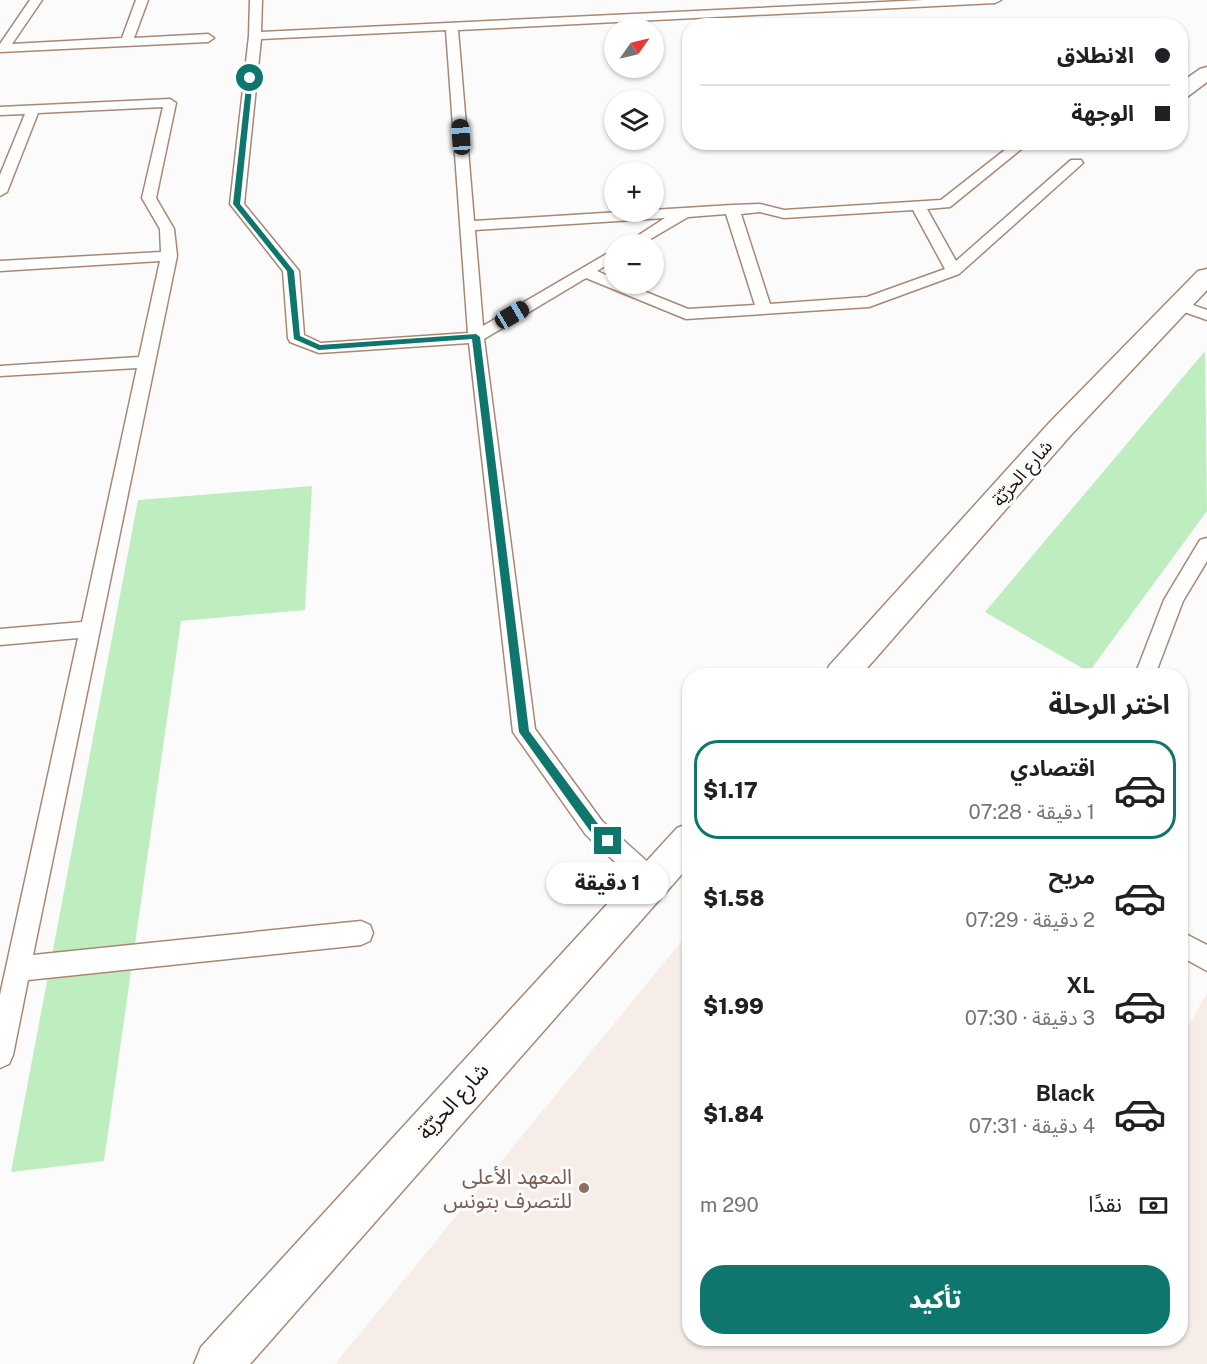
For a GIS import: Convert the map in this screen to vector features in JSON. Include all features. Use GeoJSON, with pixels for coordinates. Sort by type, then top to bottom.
{"type":"FeatureCollection","features":[{"type":"Feature","properties":{"kind":"street","name":"شارع الحرّيّة"},"geometry":{"type":"LineString","coordinates":[[847,668],[1060,429],[1179,305],[1204,283]]}},
{"type":"Feature","properties":{"kind":"street","name":"شارع الحرّيّة"},"geometry":{"type":"LineString","coordinates":[[218,1364],[682,848]]}},
{"type":"Feature","properties":{"kind":"lane"},"geometry":{"type":"LineString","coordinates":[[2,48],[36,0]]}},
{"type":"Feature","properties":{"kind":"lane"},"geometry":{"type":"LineString","coordinates":[[127,42],[142,0]]}},
{"type":"Feature","properties":{"kind":"lane"},"geometry":{"type":"LineString","coordinates":[[255,0],[255,36],[237,204],[291,271],[296,338],[319,348],[476,337],[604,261]]}},
{"type":"Feature","properties":{"kind":"lane"},"geometry":{"type":"LineString","coordinates":[[737,0],[743,12]]}},
{"type":"Feature","properties":{"kind":"lane"},"geometry":{"type":"LineString","coordinates":[[255,36],[995,0]]}},
{"type":"Feature","properties":{"kind":"lane"},"geometry":{"type":"LineString","coordinates":[[453,27],[476,337],[524,732],[594,828],[652,881]]}},
{"type":"Feature","properties":{"kind":"lane"},"geometry":{"type":"LineString","coordinates":[[2,48],[208,38]]}},
{"type":"Feature","properties":{"kind":"lane"},"geometry":{"type":"LineString","coordinates":[[0,111],[170,102],[149,198],[167,229],[169,256],[0,1055]]}},
{"type":"Feature","properties":{"kind":"lane"},"geometry":{"type":"LineString","coordinates":[[0,192],[33,110]]}},
{"type":"Feature","properties":{"kind":"lane"},"geometry":{"type":"LineString","coordinates":[[468,226],[732,209],[760,208],[784,214],[945,204],[1014,150]]}},
{"type":"Feature","properties":{"kind":"lane"},"geometry":{"type":"LineString","coordinates":[[585,272],[686,314],[869,302],[954,271],[1076,163]]}},
{"type":"Feature","properties":{"kind":"lane"},"geometry":{"type":"LineString","coordinates":[[918,206],[954,271]]}},
{"type":"Feature","properties":{"kind":"lane"},"geometry":{"type":"LineString","coordinates":[[732,209],[764,309]]}},
{"type":"Feature","properties":{"kind":"lane"},"geometry":{"type":"LineString","coordinates":[[649,234],[686,212]]}},
{"type":"Feature","properties":{"kind":"lane"},"geometry":{"type":"LineString","coordinates":[[0,266],[169,256]]}},
{"type":"Feature","properties":{"kind":"lane"},"geometry":{"type":"LineString","coordinates":[[1179,305],[1207,315]]}},
{"type":"Feature","properties":{"kind":"lane"},"geometry":{"type":"LineString","coordinates":[[0,371],[146,362]]}},
{"type":"Feature","properties":{"kind":"lane"},"geometry":{"type":"LineString","coordinates":[[1148,668],[1174,600],[1207,545]]}},
{"type":"Feature","properties":{"kind":"lane"},"geometry":{"type":"LineString","coordinates":[[0,637],[90,629]]}},
{"type":"Feature","properties":{"kind":"lane"},"geometry":{"type":"LineString","coordinates":[[18,969],[361,933]]}},
{"type":"Feature","properties":{"kind":"lane"},"geometry":{"type":"LineString","coordinates":[[1188,947],[1207,959]]}},
{"type":"Feature","properties":{"kind":"shaded area","name":"المعهد الأعلى للتصرف بتونس"},"geometry":{"type":"Polygon","coordinates":[[[682,941],[682,1346],[1188,1346],[1188,1027],[1207,993],[1207,1364],[335,1364],[682,941]]]}},
{"type":"Feature","properties":{"kind":"green space"},"geometry":{"type":"Polygon","coordinates":[[[1205,351],[1207,511],[1092,668],[1082,668],[985,612],[1205,351]]]}},
{"type":"Feature","properties":{"kind":"green space"},"geometry":{"type":"Polygon","coordinates":[[[312,486],[305,610],[181,621],[104,1161],[11,1172],[138,500],[312,486]]]}},
{"type":"Feature","properties":{"kind":"place","name":"المعهد الأعلى للتصرف بتونس"},"geometry":{"type":"Point","coordinates":[584,1188]}},
{"type":"Feature","properties":{"kind":"route"},"geometry":{"type":"LineString","coordinates":[[250,78],[237,204],[291,271],[296,338],[319,348],[476,337],[524,732],[594,828],[608,841]]}}]}
